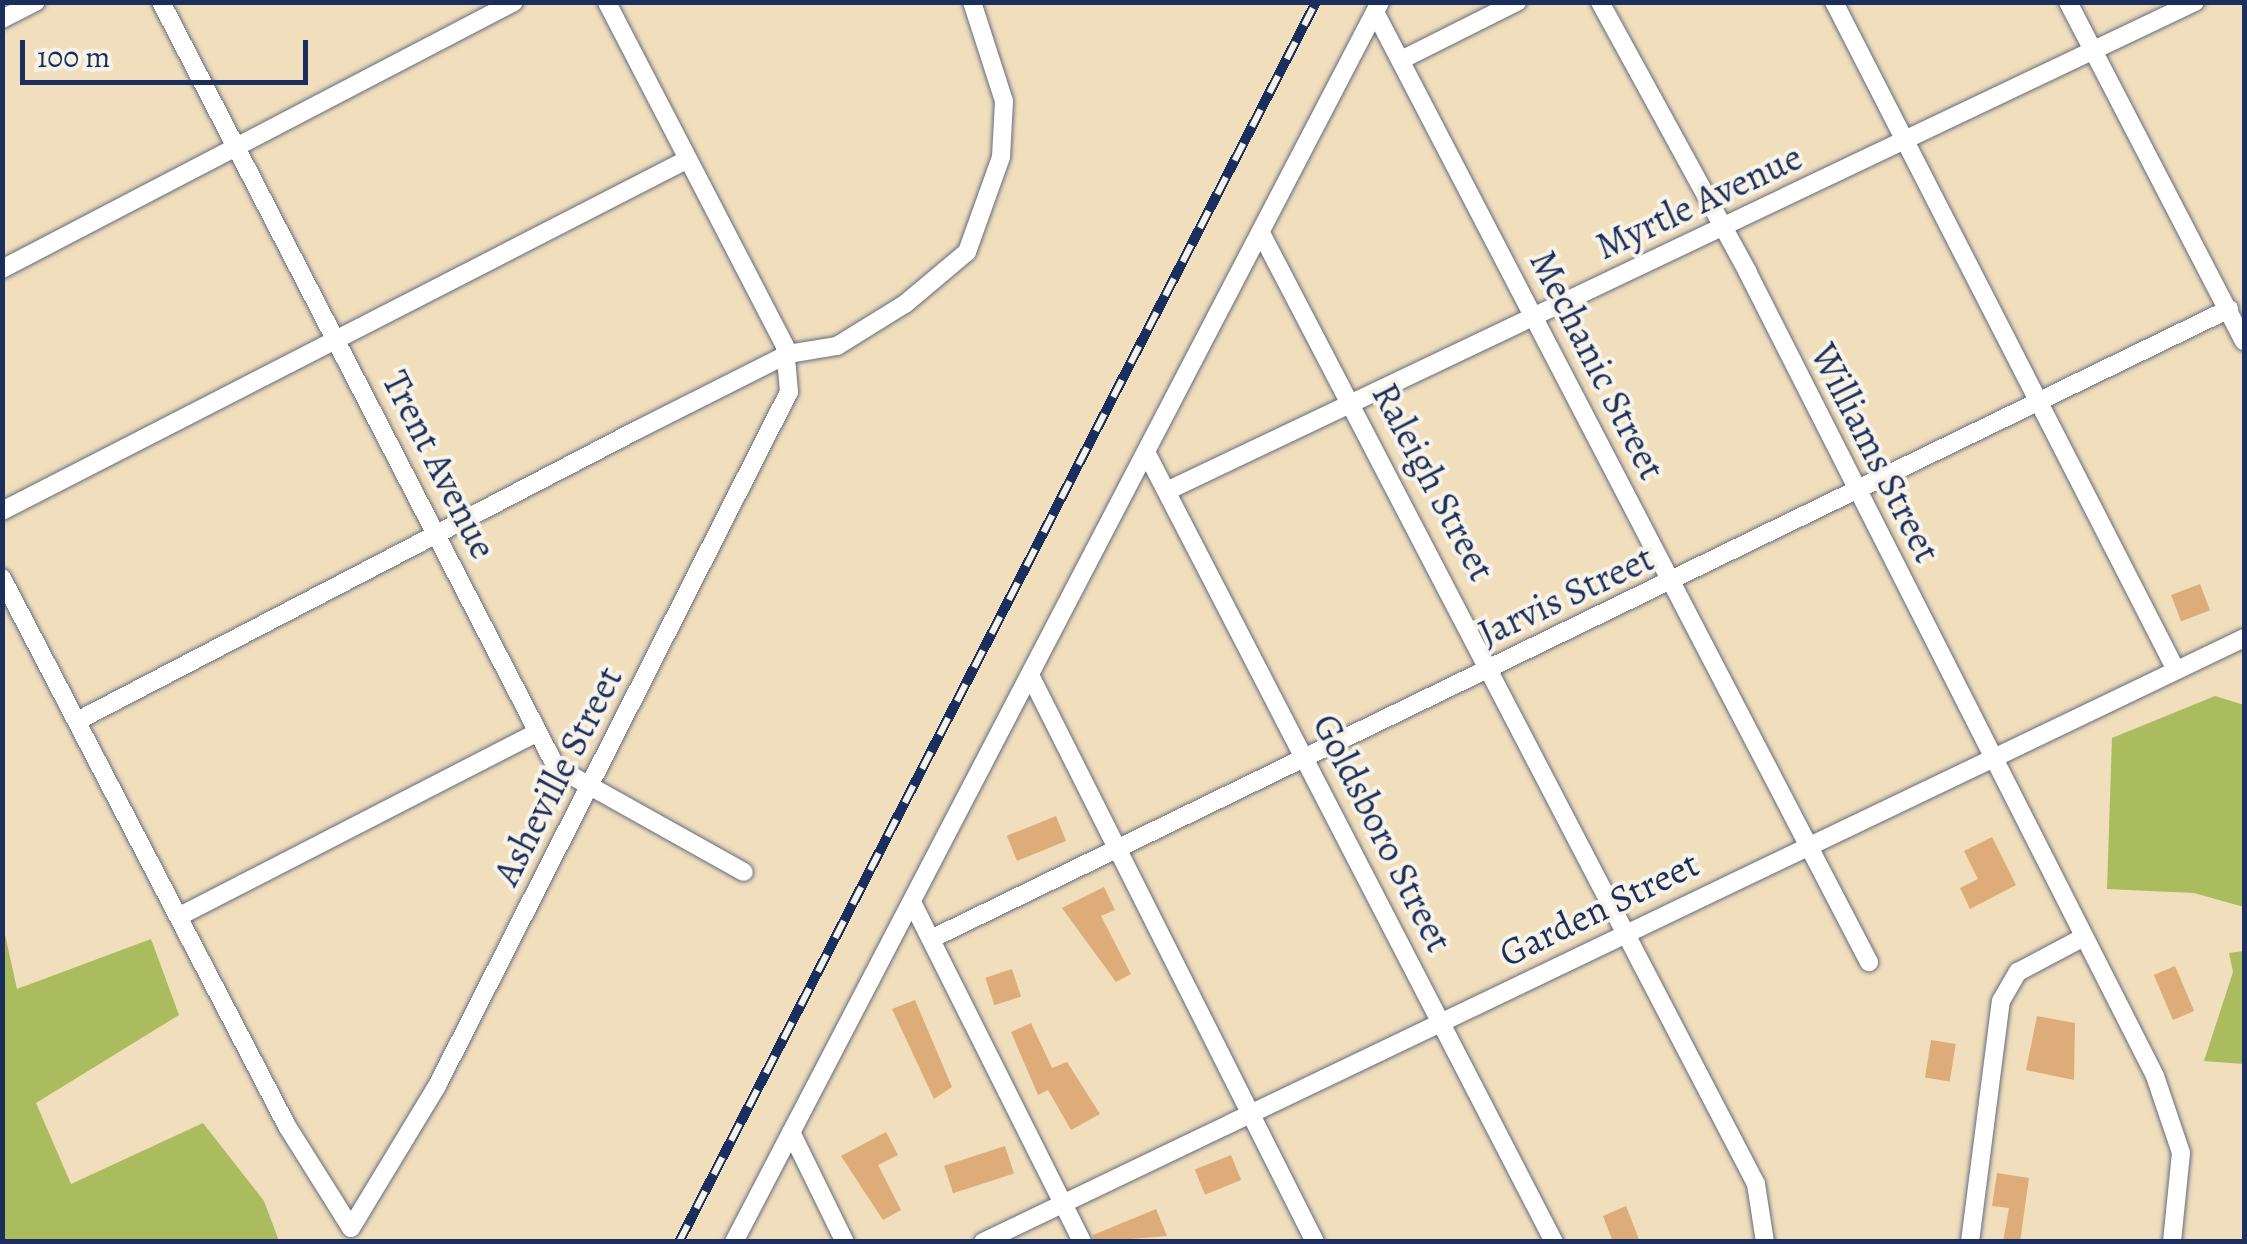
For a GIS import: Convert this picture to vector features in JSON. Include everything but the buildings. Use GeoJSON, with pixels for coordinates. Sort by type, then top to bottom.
{"type":"FeatureCollection","features":[{"type":"Feature","properties":{"kind":"street"},"geometry":{"type":"LineString","coordinates":[[2,19],[36,2]]}},
{"type":"Feature","properties":{"kind":"street","name":"Trent Avenue"},"geometry":{"type":"LineString","coordinates":[[161,2],[439,536],[536,733],[586,791],[744,872]]}},
{"type":"Feature","properties":{"kind":"street"},"geometry":{"type":"LineString","coordinates":[[2,269],[514,2]]}},
{"type":"Feature","properties":{"kind":"street"},"geometry":{"type":"LineString","coordinates":[[607,2],[788,354]]}},
{"type":"Feature","properties":{"kind":"street"},"geometry":{"type":"LineString","coordinates":[[77,721],[788,354],[837,346],[967,252],[1001,157],[1004,101],[972,2]]}},
{"type":"Feature","properties":{"kind":"street"},"geometry":{"type":"LineString","coordinates":[[1401,60],[1517,2]]}},
{"type":"Feature","properties":{"kind":"street","name":"Williams Street"},"geometry":{"type":"LineString","coordinates":[[1600,2],[1721,225],[1994,756],[2178,1133],[2172,1242]]}},
{"type":"Feature","properties":{"kind":"street"},"geometry":{"type":"LineString","coordinates":[[1834,2],[2034,404],[2174,666]]}},
{"type":"Feature","properties":{"kind":"street"},"geometry":{"type":"LineString","coordinates":[[2068,2],[2244,341]]}},
{"type":"Feature","properties":{"kind":"street","name":"Myrtle Avenue"},"geometry":{"type":"LineString","coordinates":[[1170,489],[2195,2]]}},
{"type":"Feature","properties":{"kind":"street"},"geometry":{"type":"LineString","coordinates":[[734,1242],[1148,456],[1377,7]]}},
{"type":"Feature","properties":{"kind":"street","name":"Mechanic Street"},"geometry":{"type":"LineString","coordinates":[[1377,7],[1868,962]]}},
{"type":"Feature","properties":{"kind":"street"},"geometry":{"type":"LineString","coordinates":[[2,511],[686,160]]}},
{"type":"Feature","properties":{"kind":"street","name":"Raleigh Street"},"geometry":{"type":"LineString","coordinates":[[1261,233],[1494,666],[1729,1140],[1756,1184],[1766,1242]]}},
{"type":"Feature","properties":{"kind":"street","name":"Jarvis Street"},"geometry":{"type":"LineString","coordinates":[[931,939],[2229,309]]}},
{"type":"Feature","properties":{"kind":"street","name":"Asheville Street"},"geometry":{"type":"LineString","coordinates":[[180,916],[338,1219],[351,1228],[360,1220],[756,465],[789,392],[788,354]]}},
{"type":"Feature","properties":{"kind":"street","name":"Goldsboro Street"},"geometry":{"type":"LineString","coordinates":[[1148,456],[1170,489],[1554,1242]]}},
{"type":"Feature","properties":{"kind":"street"},"geometry":{"type":"LineString","coordinates":[[2,578],[180,916],[536,733]]}},
{"type":"Feature","properties":{"kind":"street","name":"Garden Street"},"geometry":{"type":"LineString","coordinates":[[983,1242],[2174,666],[2244,638]]}},
{"type":"Feature","properties":{"kind":"street"},"geometry":{"type":"LineString","coordinates":[[1031,677],[1315,1242]]}},
{"type":"Feature","properties":{"kind":"street"},"geometry":{"type":"LineString","coordinates":[[914,904],[1082,1242]]}},
{"type":"Feature","properties":{"kind":"street"},"geometry":{"type":"LineString","coordinates":[[1970,1242],[2001,1001],[2018,972],[2082,938]]}},
{"type":"Feature","properties":{"kind":"street"},"geometry":{"type":"LineString","coordinates":[[791,1132],[845,1242]]}},
{"type":"Feature","properties":{"kind":"green space"},"geometry":{"type":"Polygon","coordinates":[[[2215,696],[2244,705],[2244,907],[2194,893],[2107,889],[2112,738],[2215,696]]]}},
{"type":"Feature","properties":{"kind":"green space"},"geometry":{"type":"Polygon","coordinates":[[[2,921],[17,989],[151,939],[179,1015],[36,1103],[71,1184],[203,1123],[264,1201],[279,1241],[3,1241],[2,921]]]}},
{"type":"Feature","properties":{"kind":"green space"},"geometry":{"type":"Polygon","coordinates":[[[2244,951],[2244,1064],[2204,1061],[2233,972],[2229,953],[2244,951]]]}},
{"type":"Feature","properties":{"kind":"railway"},"geometry":{"type":"LineString","coordinates":[[679,1242],[1316,2]]}}]}
